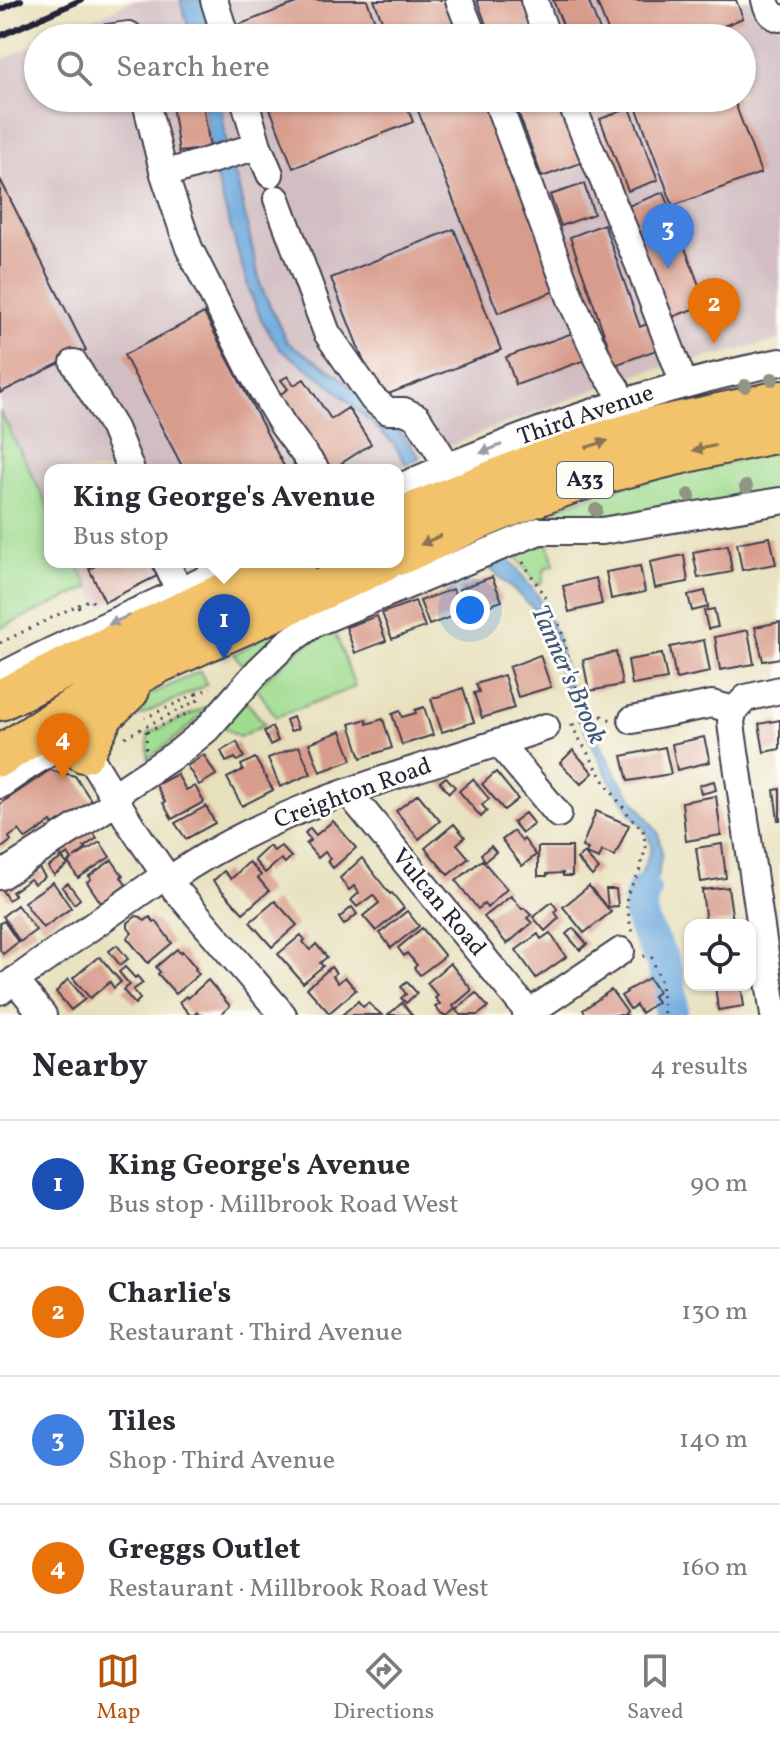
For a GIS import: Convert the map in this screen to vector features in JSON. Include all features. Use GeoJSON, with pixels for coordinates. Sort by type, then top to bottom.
{"type":"FeatureCollection","features":[{"type":"Feature","properties":{"kind":"highway","name":"A33"},"geometry":{"type":"LineString","coordinates":[[404,517],[547,459],[643,430],[780,401]]}},
{"type":"Feature","properties":{"kind":"highway","name":"A33"},"geometry":{"type":"LineString","coordinates":[[404,552],[495,512],[573,483],[680,453],[780,432]]}},
{"type":"Feature","properties":{"kind":"highway"},"geometry":{"type":"LineString","coordinates":[[0,700],[148,628],[283,568]]}},
{"type":"Feature","properties":{"kind":"highway"},"geometry":{"type":"LineString","coordinates":[[0,756],[72,710],[158,663],[369,568]]}},
{"type":"Feature","properties":{"kind":"highway"},"geometry":{"type":"LineString","coordinates":[[84,752],[104,714],[158,663]]}},
{"type":"Feature","properties":{"kind":"street"},"geometry":{"type":"LineString","coordinates":[[214,0],[222,24]]}},
{"type":"Feature","properties":{"kind":"street"},"geometry":{"type":"LineString","coordinates":[[459,0],[468,24]]}},
{"type":"Feature","properties":{"kind":"street"},"geometry":{"type":"LineString","coordinates":[[534,0],[542,24]]}},
{"type":"Feature","properties":{"kind":"street"},"geometry":{"type":"LineString","coordinates":[[765,0],[768,9],[780,18]]}},
{"type":"Feature","properties":{"kind":"street"},"geometry":{"type":"LineString","coordinates":[[148,112],[164,174],[189,248],[251,371],[282,424],[312,464]]}},
{"type":"Feature","properties":{"kind":"street"},"geometry":{"type":"LineString","coordinates":[[248,112],[327,333],[373,399],[388,411],[404,411],[417,417],[445,467]]}},
{"type":"Feature","properties":{"kind":"street"},"geometry":{"type":"LineString","coordinates":[[501,112],[572,302],[621,401]]}},
{"type":"Feature","properties":{"kind":"street"},"geometry":{"type":"LineString","coordinates":[[575,112],[684,384]]}},
{"type":"Feature","properties":{"kind":"street"},"geometry":{"type":"LineString","coordinates":[[164,174],[258,146]]}},
{"type":"Feature","properties":{"kind":"street","name":"Third Avenue"},"geometry":{"type":"LineString","coordinates":[[404,485],[621,401],[780,362]]}},
{"type":"Feature","properties":{"kind":"street"},"geometry":{"type":"LineString","coordinates":[[74,363],[114,428],[129,464]]}},
{"type":"Feature","properties":{"kind":"street"},"geometry":{"type":"LineString","coordinates":[[0,876],[179,752],[207,729],[287,643],[315,623],[539,531],[602,531],[780,501]]}},
{"type":"Feature","properties":{"kind":"street"},"geometry":{"type":"LineString","coordinates":[[169,568],[180,593]]}},
{"type":"Feature","properties":{"kind":"street"},"geometry":{"type":"LineString","coordinates":[[0,677],[228,568]]}},
{"type":"Feature","properties":{"kind":"street"},"geometry":{"type":"LineString","coordinates":[[774,1015],[731,721],[734,710],[746,698],[780,690]]}},
{"type":"Feature","properties":{"kind":"street"},"geometry":{"type":"LineString","coordinates":[[632,720],[712,704],[734,710]]}},
{"type":"Feature","properties":{"kind":"street","name":"Creighton Road"},"geometry":{"type":"LineString","coordinates":[[7,986],[167,877],[281,818],[348,792],[559,726]]}},
{"type":"Feature","properties":{"kind":"street"},"geometry":{"type":"LineString","coordinates":[[499,743],[558,814]]}},
{"type":"Feature","properties":{"kind":"street"},"geometry":{"type":"LineString","coordinates":[[0,785],[52,751],[69,747],[84,752],[167,877],[200,920],[283,1015]]}},
{"type":"Feature","properties":{"kind":"street","name":"Vulcan Road"},"geometry":{"type":"LineString","coordinates":[[348,792],[527,1014]]}},
{"type":"Feature","properties":{"kind":"street"},"geometry":{"type":"LineString","coordinates":[[527,1014],[621,951]]}},
{"type":"Feature","properties":{"kind":"street"},"geometry":{"type":"LineString","coordinates":[[7,986],[43,1015]]}},
{"type":"Feature","properties":{"kind":"path"},"geometry":{"type":"LineString","coordinates":[[512,541],[560,625],[580,698],[596,716]]}},
{"type":"Feature","properties":{"kind":"path"},"geometry":{"type":"LineString","coordinates":[[0,643],[91,599]]}},
{"type":"Feature","properties":{"kind":"path"},"geometry":{"type":"LineString","coordinates":[[140,720],[207,689]]}},
{"type":"Feature","properties":{"kind":"path"},"geometry":{"type":"LineString","coordinates":[[147,725],[198,700],[196,694]]}},
{"type":"Feature","properties":{"kind":"path"},"geometry":{"type":"LineString","coordinates":[[576,723],[596,716],[620,722],[632,720]]}},
{"type":"Feature","properties":{"kind":"path"},"geometry":{"type":"LineString","coordinates":[[559,726],[643,830],[646,847],[626,901],[633,932],[621,951],[652,958],[661,983],[664,1015]]}},
{"type":"Feature","properties":{"kind":"shaded area"},"geometry":{"type":"Polygon","coordinates":[[[134,0],[780,0],[780,340],[636,374],[404,465],[44,464],[44,498],[0,412],[0,61],[24,50],[24,112],[756,112],[756,24],[80,24],[134,0]]]}},
{"type":"Feature","properties":{"kind":"shaded area"},"geometry":{"type":"Polygon","coordinates":[[[79,568],[180,568],[102,607],[79,568]]]}},
{"type":"Feature","properties":{"kind":"green space"},"geometry":{"type":"Polygon","coordinates":[[[0,411],[44,498],[44,568],[79,568],[89,588],[0,628],[0,411]]]}},
{"type":"Feature","properties":{"kind":"green space"},"geometry":{"type":"Polygon","coordinates":[[[780,450],[780,493],[615,521],[559,517],[557,507],[616,488],[780,450]]]}},
{"type":"Feature","properties":{"kind":"green space"},"geometry":{"type":"Polygon","coordinates":[[[548,543],[554,565],[545,568],[542,583],[538,585],[513,553],[548,543]]]}},
{"type":"Feature","properties":{"kind":"green space"},"geometry":{"type":"Polygon","coordinates":[[[286,620],[296,622],[263,647],[244,667],[234,654],[286,620]]]}},
{"type":"Feature","properties":{"kind":"green space"},"geometry":{"type":"Polygon","coordinates":[[[334,630],[355,687],[276,717],[256,687],[298,650],[334,630]]]}},
{"type":"Feature","properties":{"kind":"green space"},"geometry":{"type":"Polygon","coordinates":[[[200,671],[207,685],[102,733],[113,713],[200,671]]]}},
{"type":"Feature","properties":{"kind":"green space"},"geometry":{"type":"Polygon","coordinates":[[[245,700],[265,724],[239,737],[222,726],[245,700]]]}},
{"type":"Feature","properties":{"kind":"green space"},"geometry":{"type":"Polygon","coordinates":[[[206,707],[207,710],[177,737],[148,758],[148,734],[206,707]]]}},
{"type":"Feature","properties":{"kind":"water"},"geometry":{"type":"Polygon","coordinates":[[[180,0],[203,0],[209,24],[188,24],[180,0]]]}},
{"type":"Feature","properties":{"kind":"water"},"geometry":{"type":"Polygon","coordinates":[[[204,112],[222,112],[228,155],[238,184],[261,287],[287,342],[338,375],[404,437],[420,458],[406,464],[393,443],[327,382],[280,349],[263,323],[250,293],[214,171],[204,112]]]}},
{"type":"Feature","properties":{"kind":"water"},"geometry":{"type":"Polygon","coordinates":[[[507,556],[538,596],[556,634],[570,687],[618,778],[658,833],[662,853],[658,875],[645,899],[643,910],[649,931],[641,936],[630,904],[652,846],[645,829],[610,781],[564,688],[550,636],[532,607],[486,565],[507,556]]]}},
{"type":"Feature","properties":{"kind":"building"},"geometry":{"type":"Polygon","coordinates":[[[304,0],[367,0],[376,24],[241,24],[304,0]]]}},
{"type":"Feature","properties":{"kind":"building"},"geometry":{"type":"Polygon","coordinates":[[[374,0],[449,0],[458,24],[383,24],[374,0]]]}},
{"type":"Feature","properties":{"kind":"building"},"geometry":{"type":"Polygon","coordinates":[[[477,0],[520,0],[529,24],[486,24],[477,0]]]}},
{"type":"Feature","properties":{"kind":"building"},"geometry":{"type":"Polygon","coordinates":[[[553,0],[588,0],[597,24],[562,24],[553,0]]]}},
{"type":"Feature","properties":{"kind":"building"},"geometry":{"type":"Polygon","coordinates":[[[596,0],[736,0],[743,18],[728,24],[605,24],[596,0]]]}},
{"type":"Feature","properties":{"kind":"building"},"geometry":{"type":"Polygon","coordinates":[[[173,112],[204,112],[210,148],[179,152],[173,112]]]}},
{"type":"Feature","properties":{"kind":"building"},"geometry":{"type":"Polygon","coordinates":[[[271,112],[409,112],[413,122],[293,168],[271,112]]]}},
{"type":"Feature","properties":{"kind":"building"},"geometry":{"type":"Polygon","coordinates":[[[419,112],[492,112],[560,289],[498,313],[419,112]]]}},
{"type":"Feature","properties":{"kind":"building"},"geometry":{"type":"Polygon","coordinates":[[[518,112],[562,112],[581,163],[542,177],[518,112]]]}},
{"type":"Feature","properties":{"kind":"building"},"geometry":{"type":"Polygon","coordinates":[[[619,112],[632,112],[658,180],[628,191],[600,119],[619,112]]]}},
{"type":"Feature","properties":{"kind":"building"},"geometry":{"type":"Polygon","coordinates":[[[638,112],[738,112],[761,173],[673,206],[638,112]]]}},
{"type":"Feature","properties":{"kind":"building"},"geometry":{"type":"Polygon","coordinates":[[[0,179],[86,350],[0,393],[0,179]]]}},
{"type":"Feature","properties":{"kind":"building"},"geometry":{"type":"Polygon","coordinates":[[[584,184],[594,214],[561,226],[550,195],[584,184]]]}},
{"type":"Feature","properties":{"kind":"building"},"geometry":{"type":"Polygon","coordinates":[[[664,192],[706,304],[670,318],[628,206],[664,192]]]}},
{"type":"Feature","properties":{"kind":"building"},"geometry":{"type":"Polygon","coordinates":[[[604,224],[640,327],[649,323],[659,349],[615,365],[570,237],[604,224]]]}},
{"type":"Feature","properties":{"kind":"building"},"geometry":{"type":"Polygon","coordinates":[[[454,229],[501,350],[378,398],[331,278],[454,229]]]}},
{"type":"Feature","properties":{"kind":"building"},"geometry":{"type":"Polygon","coordinates":[[[204,313],[283,464],[181,464],[124,355],[204,313]]]}},
{"type":"Feature","properties":{"kind":"building"},"geometry":{"type":"Polygon","coordinates":[[[578,331],[588,359],[516,385],[506,357],[578,331]]]}},
{"type":"Feature","properties":{"kind":"building"},"geometry":{"type":"Polygon","coordinates":[[[288,376],[294,385],[304,379],[331,419],[348,408],[371,444],[340,464],[324,464],[279,395],[288,389],[281,380],[288,376]]]}},
{"type":"Feature","properties":{"kind":"building"},"geometry":{"type":"Polygon","coordinates":[[[770,537],[776,564],[742,570],[737,543],[770,537]]]}},
{"type":"Feature","properties":{"kind":"building"},"geometry":{"type":"Polygon","coordinates":[[[728,545],[732,572],[698,578],[693,552],[728,545]]]}},
{"type":"Feature","properties":{"kind":"building"},"geometry":{"type":"Polygon","coordinates":[[[684,555],[688,582],[655,588],[650,562],[684,555]]]}},
{"type":"Feature","properties":{"kind":"building"},"geometry":{"type":"Polygon","coordinates":[[[640,566],[645,592],[611,599],[606,572],[640,566]]]}},
{"type":"Feature","properties":{"kind":"building"},"geometry":{"type":"Polygon","coordinates":[[[153,568],[157,576],[105,602],[89,569],[153,568]]]}},
{"type":"Feature","properties":{"kind":"building"},"geometry":{"type":"Polygon","coordinates":[[[492,577],[502,601],[468,613],[459,589],[492,577]]]}},
{"type":"Feature","properties":{"kind":"building"},"geometry":{"type":"Polygon","coordinates":[[[596,578],[602,604],[569,612],[563,586],[596,578]]]}},
{"type":"Feature","properties":{"kind":"building"},"geometry":{"type":"Polygon","coordinates":[[[453,589],[462,613],[429,625],[420,601],[453,589]]]}},
{"type":"Feature","properties":{"kind":"building"},"geometry":{"type":"Polygon","coordinates":[[[705,591],[708,607],[692,611],[688,595],[705,591]]]}},
{"type":"Feature","properties":{"kind":"building"},"geometry":{"type":"Polygon","coordinates":[[[415,601],[425,627],[392,639],[382,613],[415,601]]]}},
{"type":"Feature","properties":{"kind":"building"},"geometry":{"type":"Polygon","coordinates":[[[714,609],[718,627],[708,629],[704,611],[714,609]]]}},
{"type":"Feature","properties":{"kind":"building"},"geometry":{"type":"Polygon","coordinates":[[[377,616],[386,641],[355,653],[346,627],[377,616]]]}},
{"type":"Feature","properties":{"kind":"building"},"geometry":{"type":"Polygon","coordinates":[[[780,622],[780,658],[763,661],[755,627],[780,622]]]}},
{"type":"Feature","properties":{"kind":"building"},"geometry":{"type":"Polygon","coordinates":[[[748,630],[754,664],[720,670],[715,637],[748,630]]]}},
{"type":"Feature","properties":{"kind":"building"},"geometry":{"type":"Polygon","coordinates":[[[704,640],[710,672],[676,679],[670,647],[704,640]]]}},
{"type":"Feature","properties":{"kind":"building"},"geometry":{"type":"Polygon","coordinates":[[[616,652],[622,685],[589,691],[583,660],[616,652]]]}},
{"type":"Feature","properties":{"kind":"building"},"geometry":{"type":"Polygon","coordinates":[[[662,654],[667,679],[632,685],[628,660],[662,654]]]}},
{"type":"Feature","properties":{"kind":"building"},"geometry":{"type":"Polygon","coordinates":[[[540,655],[551,687],[518,697],[509,667],[540,655]]]}},
{"type":"Feature","properties":{"kind":"building"},"geometry":{"type":"Polygon","coordinates":[[[504,675],[514,708],[482,718],[474,693],[479,692],[476,684],[504,675]]]}},
{"type":"Feature","properties":{"kind":"building"},"geometry":{"type":"Polygon","coordinates":[[[463,688],[474,722],[442,732],[431,699],[463,688]]]}},
{"type":"Feature","properties":{"kind":"building"},"geometry":{"type":"Polygon","coordinates":[[[424,707],[433,735],[402,745],[392,714],[400,711],[402,717],[424,707]]]}},
{"type":"Feature","properties":{"kind":"building"},"geometry":{"type":"Polygon","coordinates":[[[293,717],[298,729],[290,731],[286,720],[293,717]]]}},
{"type":"Feature","properties":{"kind":"building"},"geometry":{"type":"Polygon","coordinates":[[[366,719],[367,724],[383,719],[392,748],[361,758],[350,724],[366,719]]]}},
{"type":"Feature","properties":{"kind":"building"},"geometry":{"type":"Polygon","coordinates":[[[780,720],[780,749],[764,752],[759,724],[780,720]]]}},
{"type":"Feature","properties":{"kind":"building"},"geometry":{"type":"Polygon","coordinates":[[[272,727],[278,741],[270,745],[264,731],[272,727]]]}},
{"type":"Feature","properties":{"kind":"building"},"geometry":{"type":"Polygon","coordinates":[[[341,731],[352,760],[320,772],[309,743],[341,731]]]}},
{"type":"Feature","properties":{"kind":"building"},"geometry":{"type":"Polygon","coordinates":[[[704,737],[710,762],[677,770],[672,744],[704,737]]]}},
{"type":"Feature","properties":{"kind":"building"},"geometry":{"type":"Polygon","coordinates":[[[237,742],[244,757],[226,762],[221,751],[237,742]]]}},
{"type":"Feature","properties":{"kind":"building"},"geometry":{"type":"Polygon","coordinates":[[[299,746],[311,774],[280,787],[268,758],[299,746]]]}},
{"type":"Feature","properties":{"kind":"building"},"geometry":{"type":"Polygon","coordinates":[[[665,747],[671,774],[628,781],[622,756],[665,747]]]}},
{"type":"Feature","properties":{"kind":"building"},"geometry":{"type":"Polygon","coordinates":[[[573,750],[593,773],[581,784],[560,763],[573,750]]]}},
{"type":"Feature","properties":{"kind":"building"},"geometry":{"type":"Polygon","coordinates":[[[204,755],[216,775],[199,785],[187,766],[204,755]]]}},
{"type":"Feature","properties":{"kind":"building"},"geometry":{"type":"Polygon","coordinates":[[[255,758],[273,790],[242,806],[227,778],[243,770],[241,765],[255,758]]]}},
{"type":"Feature","properties":{"kind":"building"},"geometry":{"type":"Polygon","coordinates":[[[50,770],[75,776],[95,806],[57,831],[51,822],[26,839],[19,830],[0,849],[0,804],[50,770]]]}},
{"type":"Feature","properties":{"kind":"building"},"geometry":{"type":"Polygon","coordinates":[[[496,772],[518,799],[504,810],[482,784],[496,772]]]}},
{"type":"Feature","properties":{"kind":"building"},"geometry":{"type":"Polygon","coordinates":[[[177,774],[186,790],[195,786],[204,802],[172,819],[156,785],[177,774]]]}},
{"type":"Feature","properties":{"kind":"building"},"geometry":{"type":"Polygon","coordinates":[[[446,777],[455,787],[449,793],[440,782],[446,777]]]}},
{"type":"Feature","properties":{"kind":"building"},"geometry":{"type":"Polygon","coordinates":[[[473,779],[489,799],[482,805],[487,811],[481,817],[459,791],[473,779]]]}},
{"type":"Feature","properties":{"kind":"building"},"geometry":{"type":"Polygon","coordinates":[[[714,781],[716,790],[701,794],[699,785],[714,781]]]}},
{"type":"Feature","properties":{"kind":"building"},"geometry":{"type":"Polygon","coordinates":[[[780,789],[780,820],[778,820],[774,790],[780,789]]]}},
{"type":"Feature","properties":{"kind":"building"},"geometry":{"type":"Polygon","coordinates":[[[418,794],[440,821],[419,839],[396,811],[418,794]]]}},
{"type":"Feature","properties":{"kind":"building"},"geometry":{"type":"Polygon","coordinates":[[[716,796],[721,835],[686,841],[682,802],[716,796]]]}},
{"type":"Feature","properties":{"kind":"building"},"geometry":{"type":"Polygon","coordinates":[[[206,806],[215,823],[186,839],[175,823],[206,806]]]}},
{"type":"Feature","properties":{"kind":"building"},"geometry":{"type":"Polygon","coordinates":[[[596,811],[629,825],[615,856],[602,851],[599,859],[586,854],[588,849],[582,847],[596,811]]]}},
{"type":"Feature","properties":{"kind":"building"},"geometry":{"type":"Polygon","coordinates":[[[525,813],[534,824],[522,833],[513,822],[525,813]]]}},
{"type":"Feature","properties":{"kind":"building"},"geometry":{"type":"Polygon","coordinates":[[[333,821],[356,848],[333,868],[325,852],[318,858],[306,844],[311,840],[305,833],[310,828],[316,835],[333,821]]]}},
{"type":"Feature","properties":{"kind":"building"},"geometry":{"type":"Polygon","coordinates":[[[87,823],[97,838],[74,858],[100,842],[110,857],[78,878],[68,862],[72,860],[68,854],[62,858],[53,845],[87,823]]]}},
{"type":"Feature","properties":{"kind":"building"},"geometry":{"type":"Polygon","coordinates":[[[454,824],[465,837],[457,844],[469,858],[448,875],[425,848],[454,824]]]}},
{"type":"Feature","properties":{"kind":"building"},"geometry":{"type":"Polygon","coordinates":[[[514,831],[536,855],[522,866],[502,840],[514,831]]]}},
{"type":"Feature","properties":{"kind":"building"},"geometry":{"type":"Polygon","coordinates":[[[722,844],[726,878],[701,882],[696,848],[722,844]]]}},
{"type":"Feature","properties":{"kind":"building"},"geometry":{"type":"Polygon","coordinates":[[[269,846],[274,851],[281,846],[291,857],[285,863],[281,859],[265,873],[254,860],[269,846]]]}},
{"type":"Feature","properties":{"kind":"building"},"geometry":{"type":"Polygon","coordinates":[[[491,846],[496,852],[485,861],[481,854],[491,846]]]}},
{"type":"Feature","properties":{"kind":"building"},"geometry":{"type":"Polygon","coordinates":[[[538,847],[572,847],[572,876],[563,876],[563,873],[538,876],[538,847]]]}},
{"type":"Feature","properties":{"kind":"building"},"geometry":{"type":"Polygon","coordinates":[[[584,853],[599,869],[592,876],[577,859],[584,853]]]}},
{"type":"Feature","properties":{"kind":"building"},"geometry":{"type":"Polygon","coordinates":[[[62,858],[68,865],[54,875],[48,867],[62,858]]]}},
{"type":"Feature","properties":{"kind":"building"},"geometry":{"type":"Polygon","coordinates":[[[362,858],[404,908],[376,931],[363,916],[379,903],[373,895],[357,907],[351,900],[359,893],[354,886],[349,890],[340,878],[362,858]]]}},
{"type":"Feature","properties":{"kind":"building"},"geometry":{"type":"Polygon","coordinates":[[[112,860],[126,885],[101,903],[87,882],[91,879],[89,876],[112,860]]]}},
{"type":"Feature","properties":{"kind":"building"},"geometry":{"type":"Polygon","coordinates":[[[482,860],[507,889],[487,908],[484,904],[478,909],[456,881],[482,860]]]}},
{"type":"Feature","properties":{"kind":"building"},"geometry":{"type":"Polygon","coordinates":[[[34,861],[45,877],[34,884],[30,879],[12,892],[15,896],[8,900],[0,887],[34,861]]]}},
{"type":"Feature","properties":{"kind":"building"},"geometry":{"type":"Polygon","coordinates":[[[249,862],[261,875],[258,878],[269,891],[243,913],[213,881],[224,871],[231,879],[249,862]]]}},
{"type":"Feature","properties":{"kind":"building"},"geometry":{"type":"Polygon","coordinates":[[[53,882],[71,908],[43,928],[24,902],[53,882]]]}},
{"type":"Feature","properties":{"kind":"building"},"geometry":{"type":"Polygon","coordinates":[[[68,883],[80,899],[74,904],[62,887],[68,883]]]}},
{"type":"Feature","properties":{"kind":"building"},"geometry":{"type":"Polygon","coordinates":[[[589,886],[611,912],[584,933],[563,907],[589,886]]]}},
{"type":"Feature","properties":{"kind":"building"},"geometry":{"type":"Polygon","coordinates":[[[728,887],[733,919],[705,919],[702,890],[728,887]]]}},
{"type":"Feature","properties":{"kind":"building"},"geometry":{"type":"Polygon","coordinates":[[[606,889],[616,889],[618,906],[608,907],[606,889]]]}},
{"type":"Feature","properties":{"kind":"building"},"geometry":{"type":"Polygon","coordinates":[[[511,896],[531,915],[527,918],[532,923],[507,944],[484,917],[511,896]]]}},
{"type":"Feature","properties":{"kind":"building"},"geometry":{"type":"Polygon","coordinates":[[[275,901],[297,925],[272,947],[250,922],[275,901]]]}},
{"type":"Feature","properties":{"kind":"building"},"geometry":{"type":"Polygon","coordinates":[[[552,902],[559,918],[545,931],[533,917],[552,902]]]}},
{"type":"Feature","properties":{"kind":"building"},"geometry":{"type":"Polygon","coordinates":[[[17,905],[36,930],[20,942],[3,916],[17,905]]]}},
{"type":"Feature","properties":{"kind":"building"},"geometry":{"type":"Polygon","coordinates":[[[352,907],[357,914],[344,925],[339,918],[352,907]]]}},
{"type":"Feature","properties":{"kind":"building"},"geometry":{"type":"Polygon","coordinates":[[[407,911],[419,926],[391,948],[380,933],[407,911]]]}},
{"type":"Feature","properties":{"kind":"building"},"geometry":{"type":"Polygon","coordinates":[[[136,916],[145,921],[150,917],[156,921],[172,943],[148,963],[127,938],[132,933],[128,923],[136,916]]]}},
{"type":"Feature","properties":{"kind":"building"},"geometry":{"type":"Polygon","coordinates":[[[4,921],[18,942],[3,954],[0,950],[0,923],[4,921]]]}},
{"type":"Feature","properties":{"kind":"building"},"geometry":{"type":"Polygon","coordinates":[[[422,928],[445,956],[420,975],[414,968],[417,965],[398,948],[422,928]]]}},
{"type":"Feature","properties":{"kind":"building"},"geometry":{"type":"Polygon","coordinates":[[[573,928],[587,944],[580,950],[566,934],[573,928]]]}},
{"type":"Feature","properties":{"kind":"building"},"geometry":{"type":"Polygon","coordinates":[[[550,933],[566,957],[536,978],[516,950],[538,934],[541,939],[550,933]]]}},
{"type":"Feature","properties":{"kind":"building"},"geometry":{"type":"Polygon","coordinates":[[[301,935],[310,950],[316,944],[327,957],[320,963],[323,966],[303,983],[278,954],[301,935]]]}},
{"type":"Feature","properties":{"kind":"building"},"geometry":{"type":"Polygon","coordinates":[[[117,945],[128,959],[120,965],[109,951],[117,945]]]}},
{"type":"Feature","properties":{"kind":"building"},"geometry":{"type":"Polygon","coordinates":[[[177,949],[180,953],[182,951],[199,974],[176,994],[158,974],[160,972],[156,967],[177,949]]]}},
{"type":"Feature","properties":{"kind":"building"},"geometry":{"type":"Polygon","coordinates":[[[100,957],[121,982],[114,988],[110,982],[90,998],[73,978],[100,957]]]}},
{"type":"Feature","properties":{"kind":"building"},"geometry":{"type":"Polygon","coordinates":[[[450,963],[472,990],[453,1006],[455,1009],[448,1015],[442,1015],[435,1007],[440,1004],[435,998],[438,996],[427,983],[450,963]]]}},
{"type":"Feature","properties":{"kind":"building"},"geometry":{"type":"Polygon","coordinates":[[[125,967],[143,983],[133,990],[140,999],[135,1004],[123,990],[130,985],[119,972],[125,967]]]}},
{"type":"Feature","properties":{"kind":"building"},"geometry":{"type":"Polygon","coordinates":[[[331,967],[338,983],[345,977],[356,990],[329,1013],[307,988],[331,967]]]}},
{"type":"Feature","properties":{"kind":"building"},"geometry":{"type":"Polygon","coordinates":[[[649,978],[658,992],[653,996],[657,1002],[641,1013],[636,1005],[630,1009],[621,996],[649,978]]]}},
{"type":"Feature","properties":{"kind":"building"},"geometry":{"type":"Polygon","coordinates":[[[68,979],[85,999],[71,1010],[56,992],[68,979]]]}},
{"type":"Feature","properties":{"kind":"building"},"geometry":{"type":"Polygon","coordinates":[[[208,980],[230,1006],[220,1015],[199,1015],[197,1012],[190,1015],[179,1002],[208,980]]]}},
{"type":"Feature","properties":{"kind":"building"},"geometry":{"type":"Polygon","coordinates":[[[407,982],[417,993],[406,1003],[401,998],[406,994],[401,987],[407,982]]]}},
{"type":"Feature","properties":{"kind":"building"},"geometry":{"type":"Polygon","coordinates":[[[611,990],[627,1015],[586,1015],[583,1010],[611,990]]]}},
{"type":"Feature","properties":{"kind":"building"},"geometry":{"type":"Polygon","coordinates":[[[716,991],[742,991],[744,1006],[718,1010],[716,991]]]}},
{"type":"Feature","properties":{"kind":"building"},"geometry":{"type":"Polygon","coordinates":[[[476,993],[488,1007],[478,1015],[460,1015],[456,1010],[476,993]]]}},
{"type":"Feature","properties":{"kind":"building"},"geometry":{"type":"Polygon","coordinates":[[[358,1001],[363,1007],[368,1003],[382,1015],[342,1015],[358,1001]]]}},
{"type":"Feature","properties":{"kind":"building"},"geometry":{"type":"Polygon","coordinates":[[[402,1003],[412,1015],[388,1015],[402,1003]]]}},
{"type":"Feature","properties":{"kind":"waterway","name":"Tanner's Brook"},"geometry":{"type":"LineString","coordinates":[[644,891],[640,911],[665,969],[671,1015]]}},
{"type":"Feature","properties":{"kind":"railway"},"geometry":{"type":"LineString","coordinates":[[0,10],[21,0]]}},
{"type":"Feature","properties":{"kind":"railway"},"geometry":{"type":"LineString","coordinates":[[27,24],[81,0]]}},
{"type":"Feature","properties":{"kind":"railway"},"geometry":{"type":"LineString","coordinates":[[0,36],[24,25]]}},
{"type":"Feature","properties":{"kind":"place","name":"Tiles"},"geometry":{"type":"Point","coordinates":[668,269]}},
{"type":"Feature","properties":{"kind":"place","name":"Charlie's"},"geometry":{"type":"Point","coordinates":[714,344]}},
{"type":"Feature","properties":{"kind":"place","name":"King George's Avenue"},"geometry":{"type":"Point","coordinates":[224,660]}},
{"type":"Feature","properties":{"kind":"place","name":"Greggs Outlet"},"geometry":{"type":"Point","coordinates":[63,779]}}]}
